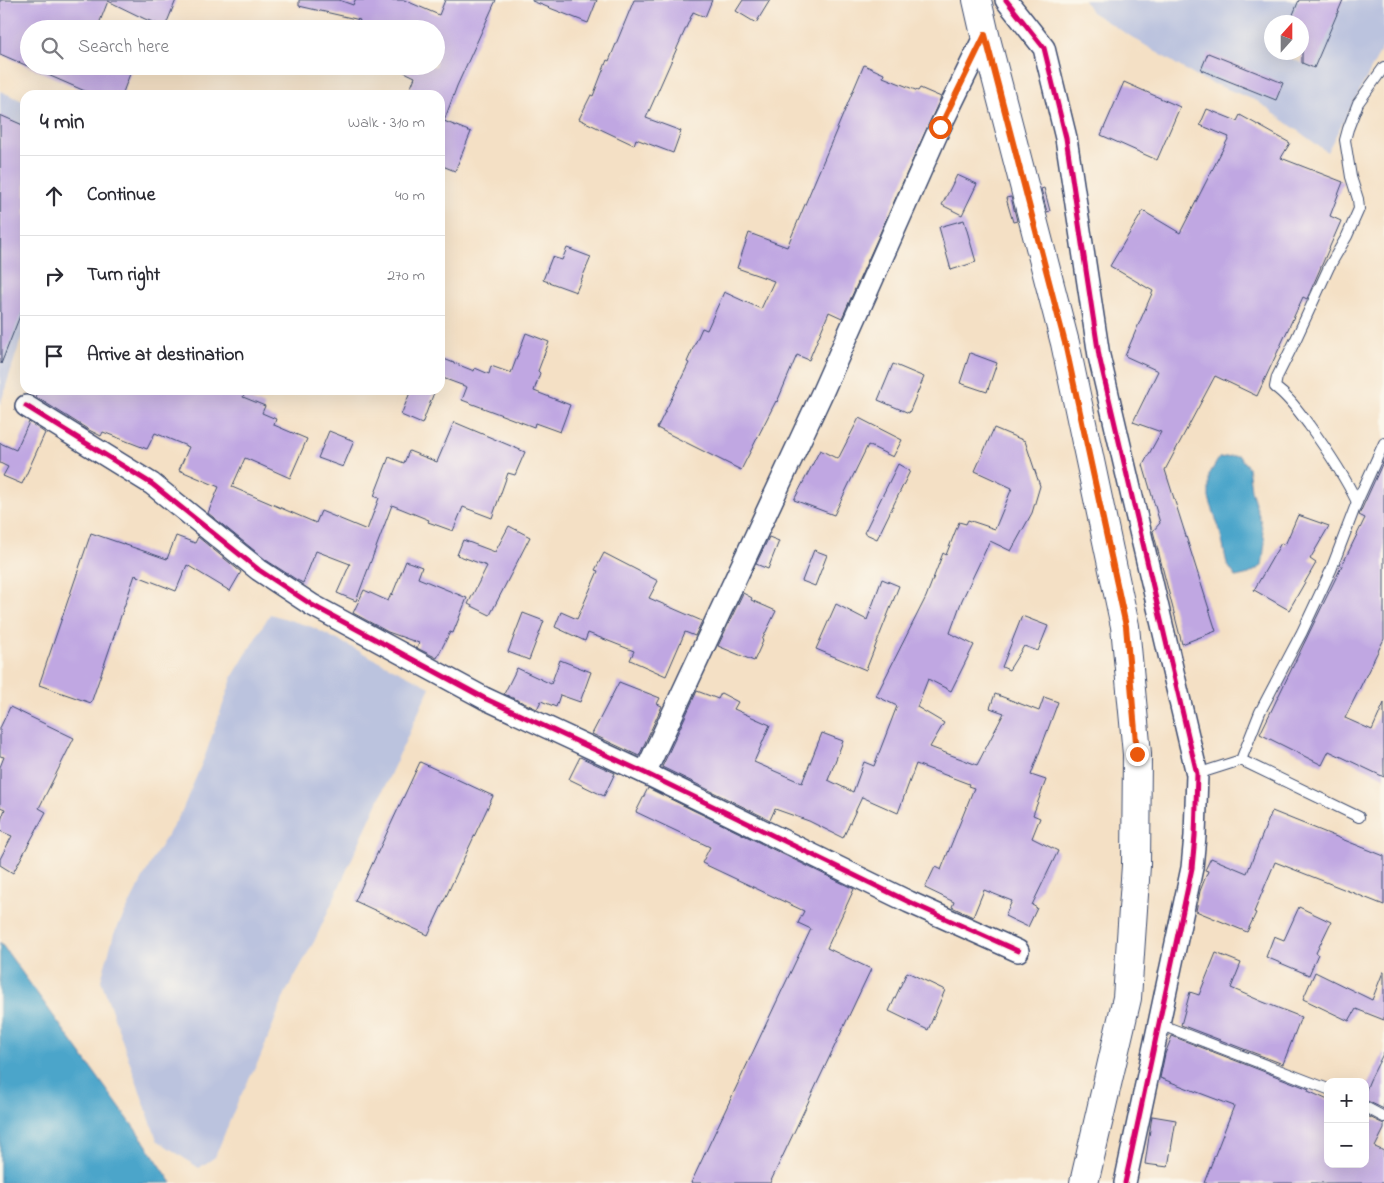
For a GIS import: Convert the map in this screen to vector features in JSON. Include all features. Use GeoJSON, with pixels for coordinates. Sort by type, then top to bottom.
{"type":"FeatureCollection","features":[{"type":"Feature","properties":{"kind":"main road"},"geometry":{"type":"LineString","coordinates":[[977,0],[1065,343],[1126,626],[1137,754],[1136,866],[1127,998],[1084,1183]]}},
{"type":"Feature","properties":{"kind":"street"},"geometry":{"type":"LineString","coordinates":[[1006,0],[1044,48],[1064,129],[1099,356],[1197,774],[1192,868],[1125,1183]]}},
{"type":"Feature","properties":{"kind":"street"},"geometry":{"type":"LineString","coordinates":[[646,774],[822,391],[940,127],[985,35]]}},
{"type":"Feature","properties":{"kind":"street"},"geometry":{"type":"LineString","coordinates":[[26,406],[152,484],[259,570],[312,605],[484,698],[646,774],[909,902],[1018,951]]}},
{"type":"Feature","properties":{"kind":"lane"},"geometry":{"type":"LineString","coordinates":[[1357,502],[1348,482],[1319,439],[1284,393],[1275,387],[1276,377],[1359,209],[1345,140],[1358,103],[1384,67]]}},
{"type":"Feature","properties":{"kind":"lane"},"geometry":{"type":"LineString","coordinates":[[1241,760],[1260,712],[1302,632],[1331,570],[1357,502],[1384,443]]}},
{"type":"Feature","properties":{"kind":"lane"},"geometry":{"type":"LineString","coordinates":[[1197,774],[1241,760],[1359,817]]}},
{"type":"Feature","properties":{"kind":"lane"},"geometry":{"type":"LineString","coordinates":[[1159,1024],[1324,1087]]}},
{"type":"Feature","properties":{"kind":"lane"},"geometry":{"type":"LineString","coordinates":[[1369,1109],[1384,1117]]}},
{"type":"Feature","properties":{"kind":"shaded area"},"geometry":{"type":"Polygon","coordinates":[[[1084,0],[1299,0],[1293,15],[1264,15],[1264,60],[1295,60],[1314,68],[1343,0],[1384,0],[1384,45],[1327,152],[1257,101],[1197,77],[1091,12],[1084,0]],[[1209,53],[1202,70],[1276,100],[1283,83],[1209,53]]]}},
{"type":"Feature","properties":{"kind":"shaded area"},"geometry":{"type":"Polygon","coordinates":[[[0,91],[20,100],[20,342],[0,405],[0,91]]]}},
{"type":"Feature","properties":{"kind":"shaded area"},"geometry":{"type":"Polygon","coordinates":[[[270,614],[312,627],[430,687],[315,940],[285,994],[260,1058],[238,1101],[215,1157],[199,1168],[157,1140],[101,980],[114,934],[154,857],[181,813],[205,756],[233,676],[270,614]]]}},
{"type":"Feature","properties":{"kind":"water"},"geometry":{"type":"Polygon","coordinates":[[[1238,455],[1248,467],[1251,490],[1265,542],[1262,566],[1249,574],[1236,577],[1227,564],[1220,531],[1209,498],[1209,475],[1219,458],[1238,455]]]}},
{"type":"Feature","properties":{"kind":"water"},"geometry":{"type":"Polygon","coordinates":[[[0,942],[141,1137],[172,1183],[0,1183],[0,942]]]}},
{"type":"Feature","properties":{"kind":"building"},"geometry":{"type":"Polygon","coordinates":[[[0,0],[176,0],[168,20],[148,20],[108,1],[101,20],[20,20],[20,63],[0,54],[0,0]]]}},
{"type":"Feature","properties":{"kind":"building"},"geometry":{"type":"Polygon","coordinates":[[[299,0],[339,0],[353,5],[355,0],[404,0],[439,15],[445,0],[496,0],[457,86],[445,118],[445,90],[410,90],[415,77],[411,75],[445,75],[445,20],[360,20],[299,6],[299,0]]]}},
{"type":"Feature","properties":{"kind":"building"},"geometry":{"type":"Polygon","coordinates":[[[532,0],[597,0],[588,23],[532,0]]]}},
{"type":"Feature","properties":{"kind":"building"},"geometry":{"type":"Polygon","coordinates":[[[634,0],[712,0],[705,17],[693,12],[646,118],[681,131],[673,153],[636,139],[634,145],[579,119],[591,95],[593,96],[634,0]]]}},
{"type":"Feature","properties":{"kind":"building"},"geometry":{"type":"Polygon","coordinates":[[[743,0],[770,0],[756,23],[736,11],[743,0]]]}},
{"type":"Feature","properties":{"kind":"building"},"geometry":{"type":"Polygon","coordinates":[[[1299,0],[1343,0],[1314,68],[1302,63],[1302,60],[1309,60],[1309,15],[1293,15],[1299,0]]]}},
{"type":"Feature","properties":{"kind":"building"},"geometry":{"type":"Polygon","coordinates":[[[1208,53],[1283,83],[1276,100],[1201,70],[1208,53]]]}},
{"type":"Feature","properties":{"kind":"building"},"geometry":{"type":"Polygon","coordinates":[[[864,65],[884,74],[883,77],[918,91],[920,88],[941,97],[842,318],[829,312],[809,360],[797,355],[777,402],[741,470],[657,428],[689,363],[687,362],[702,328],[707,330],[724,292],[761,309],[774,281],[737,268],[749,233],[787,247],[864,65]]]}},
{"type":"Feature","properties":{"kind":"building"},"geometry":{"type":"Polygon","coordinates":[[[48,75],[130,75],[124,90],[83,90],[48,75]]]}},
{"type":"Feature","properties":{"kind":"building"},"geometry":{"type":"Polygon","coordinates":[[[1124,82],[1180,107],[1157,160],[1101,135],[1124,82]]]}},
{"type":"Feature","properties":{"kind":"building"},"geometry":{"type":"Polygon","coordinates":[[[1207,109],[1237,121],[1240,115],[1290,143],[1281,158],[1343,182],[1330,216],[1341,221],[1307,299],[1303,297],[1257,396],[1215,376],[1165,470],[1216,631],[1182,644],[1153,531],[1160,523],[1143,465],[1161,432],[1133,422],[1158,371],[1125,356],[1153,291],[1110,266],[1143,211],[1180,233],[1229,137],[1200,125],[1207,109]]]}},
{"type":"Feature","properties":{"kind":"building"},"geometry":{"type":"Polygon","coordinates":[[[0,115],[20,124],[20,316],[1,364],[0,115]]]}},
{"type":"Feature","properties":{"kind":"building"},"geometry":{"type":"Polygon","coordinates":[[[445,121],[471,132],[455,171],[445,167],[445,121]]]}},
{"type":"Feature","properties":{"kind":"building"},"geometry":{"type":"Polygon","coordinates":[[[957,175],[977,184],[962,215],[942,205],[957,175]]]}},
{"type":"Feature","properties":{"kind":"building"},"geometry":{"type":"Polygon","coordinates":[[[1044,188],[1050,211],[1047,212],[1041,189],[1044,188]]]}},
{"type":"Feature","properties":{"kind":"building"},"geometry":{"type":"Polygon","coordinates":[[[1011,197],[1017,221],[1013,222],[1006,198],[1011,197]]]}},
{"type":"Feature","properties":{"kind":"building"},"geometry":{"type":"Polygon","coordinates":[[[964,220],[976,262],[951,270],[939,227],[964,220]]]}},
{"type":"Feature","properties":{"kind":"building"},"geometry":{"type":"Polygon","coordinates":[[[567,248],[591,257],[576,292],[543,280],[552,257],[562,260],[567,248]]]}},
{"type":"Feature","properties":{"kind":"building"},"geometry":{"type":"Polygon","coordinates":[[[526,333],[549,342],[538,371],[540,373],[534,391],[570,405],[560,432],[535,423],[534,427],[462,400],[467,387],[445,379],[445,359],[474,371],[475,368],[489,374],[491,366],[511,373],[526,333]]]}},
{"type":"Feature","properties":{"kind":"building"},"geometry":{"type":"Polygon","coordinates":[[[970,353],[997,363],[987,392],[960,383],[970,353]]]}},
{"type":"Feature","properties":{"kind":"building"},"geometry":{"type":"Polygon","coordinates":[[[893,364],[924,377],[909,413],[878,400],[893,364]]]}},
{"type":"Feature","properties":{"kind":"building"},"geometry":{"type":"Polygon","coordinates":[[[37,395],[244,395],[243,397],[265,406],[262,413],[276,419],[274,425],[307,439],[290,478],[245,458],[232,487],[316,523],[321,511],[367,530],[379,498],[374,496],[389,457],[404,463],[409,451],[437,462],[454,422],[525,452],[515,475],[508,473],[492,518],[463,507],[453,531],[428,522],[429,520],[392,505],[356,601],[337,593],[350,564],[316,551],[303,583],[266,560],[208,513],[219,487],[179,470],[189,447],[155,433],[147,449],[103,432],[101,436],[36,397],[37,395]]]}},
{"type":"Feature","properties":{"kind":"building"},"geometry":{"type":"Polygon","coordinates":[[[409,395],[433,395],[422,424],[401,415],[409,395]]]}},
{"type":"Feature","properties":{"kind":"building"},"geometry":{"type":"Polygon","coordinates":[[[859,418],[902,440],[893,457],[868,445],[834,515],[794,500],[820,450],[838,459],[859,418]]]}},
{"type":"Feature","properties":{"kind":"building"},"geometry":{"type":"Polygon","coordinates":[[[29,422],[45,433],[22,484],[3,476],[8,467],[0,463],[0,443],[16,450],[29,422]]]}},
{"type":"Feature","properties":{"kind":"building"},"geometry":{"type":"Polygon","coordinates":[[[994,428],[1025,441],[1040,486],[1032,513],[1011,551],[990,541],[962,600],[950,633],[974,645],[951,691],[928,679],[917,707],[944,723],[930,747],[977,765],[1004,713],[990,708],[995,694],[1039,711],[1044,697],[1058,702],[1031,775],[1046,780],[1033,815],[1040,818],[1032,838],[1058,851],[1032,905],[1037,908],[1028,927],[1005,916],[1012,901],[984,890],[973,917],[952,907],[954,902],[925,888],[935,867],[941,870],[974,788],[968,786],[969,784],[916,764],[898,813],[862,797],[843,838],[809,821],[775,809],[770,820],[662,767],[697,691],[718,699],[721,693],[738,702],[734,709],[770,725],[754,762],[802,783],[822,733],[843,741],[828,780],[853,792],[864,762],[874,766],[897,706],[876,696],[926,597],[943,553],[946,555],[959,522],[966,524],[968,520],[995,529],[1012,488],[975,471],[994,428]]]}},
{"type":"Feature","properties":{"kind":"building"},"geometry":{"type":"Polygon","coordinates":[[[329,431],[354,441],[343,467],[318,458],[329,431]]]}},
{"type":"Feature","properties":{"kind":"building"},"geometry":{"type":"Polygon","coordinates":[[[1384,460],[1384,639],[1345,718],[1372,730],[1384,703],[1384,777],[1329,751],[1322,765],[1260,734],[1365,518],[1359,515],[1384,460]]]}},
{"type":"Feature","properties":{"kind":"building"},"geometry":{"type":"Polygon","coordinates":[[[898,464],[910,471],[877,539],[864,533],[898,464]]]}},
{"type":"Feature","properties":{"kind":"building"},"geometry":{"type":"Polygon","coordinates":[[[1298,515],[1329,526],[1310,559],[1316,563],[1289,610],[1254,590],[1281,543],[1285,545],[1298,515]]]}},
{"type":"Feature","properties":{"kind":"building"},"geometry":{"type":"Polygon","coordinates":[[[509,526],[530,537],[490,615],[468,604],[487,566],[457,555],[463,540],[495,552],[509,526]]]}},
{"type":"Feature","properties":{"kind":"building"},"geometry":{"type":"Polygon","coordinates":[[[91,533],[167,559],[176,536],[195,543],[198,537],[241,572],[230,591],[187,565],[176,591],[135,575],[91,703],[39,685],[91,533]]]}},
{"type":"Feature","properties":{"kind":"building"},"geometry":{"type":"Polygon","coordinates":[[[769,537],[779,541],[768,569],[756,564],[769,537]]]}},
{"type":"Feature","properties":{"kind":"building"},"geometry":{"type":"Polygon","coordinates":[[[814,550],[827,555],[815,586],[802,581],[814,550]]]}},
{"type":"Feature","properties":{"kind":"building"},"geometry":{"type":"Polygon","coordinates":[[[604,553],[658,581],[649,598],[702,621],[695,636],[685,632],[666,676],[630,660],[634,651],[588,633],[585,641],[555,627],[561,612],[577,619],[598,571],[595,570],[604,553]]]}},
{"type":"Feature","properties":{"kind":"building"},"geometry":{"type":"Polygon","coordinates":[[[406,561],[422,567],[418,578],[467,598],[453,633],[450,632],[437,658],[417,648],[419,643],[388,632],[353,613],[364,590],[388,601],[406,561]]]}},
{"type":"Feature","properties":{"kind":"building"},"geometry":{"type":"Polygon","coordinates":[[[882,579],[899,586],[866,670],[816,649],[836,604],[867,620],[882,579]]]}},
{"type":"Feature","properties":{"kind":"building"},"geometry":{"type":"Polygon","coordinates":[[[743,593],[752,598],[751,600],[776,611],[754,661],[718,646],[743,593]]]}},
{"type":"Feature","properties":{"kind":"building"},"geometry":{"type":"Polygon","coordinates":[[[523,613],[544,621],[529,660],[508,652],[523,613]]]}},
{"type":"Feature","properties":{"kind":"building"},"geometry":{"type":"Polygon","coordinates":[[[1022,616],[1048,626],[1038,651],[1024,646],[1009,670],[1002,667],[1022,616]]]}},
{"type":"Feature","properties":{"kind":"building"},"geometry":{"type":"Polygon","coordinates":[[[560,660],[591,672],[580,702],[560,695],[556,707],[541,701],[537,709],[504,694],[517,668],[551,684],[560,660]]]}},
{"type":"Feature","properties":{"kind":"building"},"geometry":{"type":"Polygon","coordinates":[[[619,682],[660,698],[657,704],[662,706],[639,756],[592,734],[619,682]]]}},
{"type":"Feature","properties":{"kind":"building"},"geometry":{"type":"Polygon","coordinates":[[[10,707],[74,738],[39,808],[46,812],[13,873],[0,865],[0,859],[12,836],[0,831],[0,823],[5,809],[0,807],[0,767],[4,757],[0,756],[0,728],[10,707]]]}},
{"type":"Feature","properties":{"kind":"building"},"geometry":{"type":"Polygon","coordinates":[[[580,757],[615,773],[604,796],[569,779],[580,757]]]}},
{"type":"Feature","properties":{"kind":"building"},"geometry":{"type":"Polygon","coordinates":[[[420,762],[493,796],[428,935],[355,901],[420,762]]]}},
{"type":"Feature","properties":{"kind":"building"},"geometry":{"type":"Polygon","coordinates":[[[648,788],[854,889],[827,948],[871,969],[770,1183],[691,1183],[811,929],[798,923],[804,911],[702,863],[710,847],[636,812],[648,788]]]}},
{"type":"Feature","properties":{"kind":"building"},"geometry":{"type":"Polygon","coordinates":[[[1272,811],[1384,856],[1384,905],[1275,862],[1247,932],[1196,911],[1200,891],[1208,871],[1205,870],[1211,858],[1247,873],[1272,811]]]}},
{"type":"Feature","properties":{"kind":"building"},"geometry":{"type":"Polygon","coordinates":[[[1299,907],[1331,922],[1316,953],[1318,954],[1309,975],[1266,957],[1274,936],[1284,940],[1299,907]]]}},
{"type":"Feature","properties":{"kind":"building"},"geometry":{"type":"Polygon","coordinates":[[[1216,953],[1241,963],[1231,988],[1301,1017],[1283,1064],[1181,1025],[1190,992],[1199,995],[1216,953]]]}},
{"type":"Feature","properties":{"kind":"building"},"geometry":{"type":"Polygon","coordinates":[[[907,972],[945,990],[928,1030],[889,1011],[907,972]]]}},
{"type":"Feature","properties":{"kind":"building"},"geometry":{"type":"Polygon","coordinates":[[[1315,972],[1372,1000],[1384,972],[1384,1020],[1356,1009],[1349,1021],[1303,999],[1315,972]]]}},
{"type":"Feature","properties":{"kind":"building"},"geometry":{"type":"Polygon","coordinates":[[[1172,1036],[1309,1089],[1308,1091],[1324,1098],[1324,1168],[1369,1168],[1369,1117],[1384,1124],[1384,1129],[1375,1147],[1384,1151],[1384,1183],[1204,1183],[1234,1106],[1160,1078],[1165,1054],[1172,1036]]]}},
{"type":"Feature","properties":{"kind":"building"},"geometry":{"type":"Polygon","coordinates":[[[1384,1052],[1384,1109],[1369,1102],[1370,1080],[1384,1052]]]}},
{"type":"Feature","properties":{"kind":"building"},"geometry":{"type":"Polygon","coordinates":[[[1152,1116],[1176,1120],[1168,1167],[1145,1164],[1152,1116]]]}},
{"type":"Feature","properties":{"kind":"cycle path"},"geometry":{"type":"LineString","coordinates":[[1006,0],[1044,48],[1066,138],[1099,356],[1197,774],[1192,868],[1125,1183]]}},
{"type":"Feature","properties":{"kind":"cycle path"},"geometry":{"type":"LineString","coordinates":[[26,406],[152,484],[259,570],[312,605],[484,698],[645,773],[909,902],[1018,951]]}},
{"type":"Feature","properties":{"kind":"route"},"geometry":{"type":"LineString","coordinates":[[940,127],[985,35],[1065,343],[1126,626],[1137,754]]}}]}
